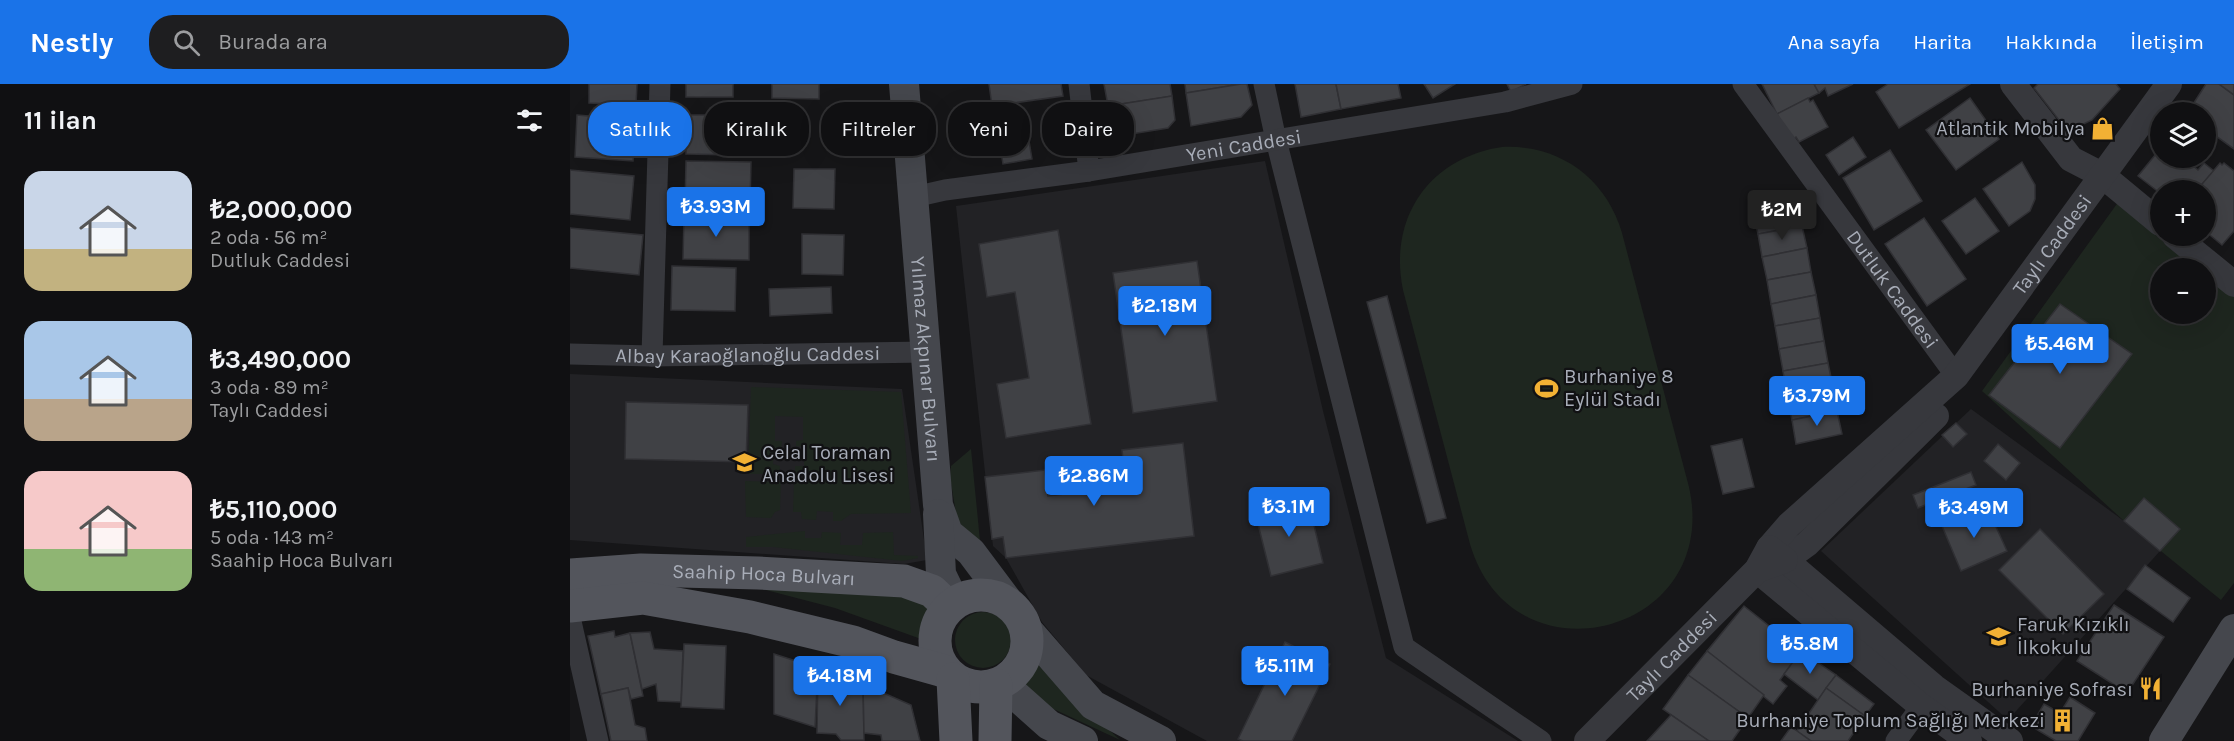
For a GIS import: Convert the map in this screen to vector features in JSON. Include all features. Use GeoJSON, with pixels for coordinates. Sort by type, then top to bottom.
{"type":"FeatureCollection","features":[{"type":"Feature","properties":{"kind":"main road","name":"Yılmaz Akpınar Bulvarı"},"geometry":{"type":"LineString","coordinates":[[904,84],[938,505],[948,533],[970,552],[1020,618]]}},
{"type":"Feature","properties":{"kind":"main road"},"geometry":{"type":"LineString","coordinates":[[938,505],[941,574],[952,605]]}},
{"type":"Feature","properties":{"kind":"main road","name":"Saahip Hoca Bulvarı"},"geometry":{"type":"LineString","coordinates":[[570,575],[653,571],[758,573],[904,581],[932,591],[952,605]]}},
{"type":"Feature","properties":{"kind":"main road"},"geometry":{"type":"LineString","coordinates":[[1020,618],[1028,643],[1019,669],[1009,679],[999,684],[974,688],[949,675],[938,661],[934,638],[942,616],[952,605],[968,597],[987,595],[1006,602],[1020,618],[1093,705],[1161,741]]}},
{"type":"Feature","properties":{"kind":"main road","name":"Saahip Hoca Bulvarı"},"geometry":{"type":"LineString","coordinates":[[570,606],[643,598],[740,615],[853,642],[949,675]]}},
{"type":"Feature","properties":{"kind":"main road"},"geometry":{"type":"LineString","coordinates":[[2164,741],[2234,629]]}},
{"type":"Feature","properties":{"kind":"main road"},"geometry":{"type":"LineString","coordinates":[[949,675],[956,741]]}},
{"type":"Feature","properties":{"kind":"main road"},"geometry":{"type":"LineString","coordinates":[[995,741],[999,684]]}},
{"type":"Feature","properties":{"kind":"main road"},"geometry":{"type":"LineString","coordinates":[[999,684],[1049,724],[1083,741]]}},
{"type":"Feature","properties":{"kind":"street"},"geometry":{"type":"LineString","coordinates":[[652,356],[660,84]]}},
{"type":"Feature","properties":{"kind":"street"},"geometry":{"type":"LineString","coordinates":[[1079,84],[1089,171]]}},
{"type":"Feature","properties":{"kind":"street"},"geometry":{"type":"LineString","coordinates":[[1264,84],[1276,140],[1404,647],[1541,741]]}},
{"type":"Feature","properties":{"kind":"street"},"geometry":{"type":"LineString","coordinates":[[1495,84],[1505,102]]}},
{"type":"Feature","properties":{"kind":"street","name":"Yeni Caddesi"},"geometry":{"type":"LineString","coordinates":[[914,196],[1089,171],[1505,102],[1572,84]]}},
{"type":"Feature","properties":{"kind":"street","name":"Dutluk Caddesi"},"geometry":{"type":"LineString","coordinates":[[1743,84],[1956,376]]}},
{"type":"Feature","properties":{"kind":"street"},"geometry":{"type":"LineString","coordinates":[[2013,84],[2071,159],[2102,175],[2150,215]]}},
{"type":"Feature","properties":{"kind":"street","name":"Taylı Caddesi"},"geometry":{"type":"LineString","coordinates":[[1587,741],[1757,570],[1777,554],[1807,544],[1935,416],[1956,376],[2169,84]]}},
{"type":"Feature","properties":{"kind":"street"},"geometry":{"type":"LineString","coordinates":[[2187,246],[2234,284]]}},
{"type":"Feature","properties":{"kind":"street","name":"Albay Karaoğlanoğlu Caddesi"},"geometry":{"type":"LineString","coordinates":[[570,354],[652,356],[926,352]]}},
{"type":"Feature","properties":{"kind":"street"},"geometry":{"type":"LineString","coordinates":[[1777,554],[1928,697],[1969,741]]}},
{"type":"Feature","properties":{"kind":"street"},"geometry":{"type":"LineString","coordinates":[[1757,570],[1928,697],[2010,741]]}},
{"type":"Feature","properties":{"kind":"street"},"geometry":{"type":"LineString","coordinates":[[570,617],[598,741]]}},
{"type":"Feature","properties":{"kind":"street"},"geometry":{"type":"LineString","coordinates":[[1896,741],[1928,697]]}},
{"type":"Feature","properties":{"kind":"shaded area","name":"Burhaniye 8 Eylül Stadı"},"geometry":{"type":"Polygon","coordinates":[[[1502,147],[1543,151],[1561,158],[1592,181],[1605,196],[1615,213],[1689,487],[1691,538],[1675,579],[1645,608],[1608,625],[1566,628],[1527,617],[1493,589],[1470,544],[1403,290],[1400,264],[1402,239],[1408,216],[1420,196],[1435,178],[1454,164],[1476,153],[1502,147]]]}},
{"type":"Feature","properties":{"kind":"shaded area"},"geometry":{"type":"Polygon","coordinates":[[[1265,161],[1323,411],[1386,658],[1518,741],[1207,741],[1086,675],[1042,622],[1006,558],[993,546],[956,206],[1265,161]]]}},
{"type":"Feature","properties":{"kind":"shaded area"},"geometry":{"type":"Polygon","coordinates":[[[2119,201],[2150,227],[2150,246],[2173,246],[2188,258],[2150,258],[2150,324],[2216,324],[2216,281],[2234,297],[2234,583],[2221,600],[2124,521],[1982,391],[2119,201]]]}},
{"type":"Feature","properties":{"kind":"shaded area","name":"Celal Toraman Anadolu Lisesi"},"geometry":{"type":"Polygon","coordinates":[[[570,374],[902,389],[927,560],[904,564],[570,540],[570,374]]]}},
{"type":"Feature","properties":{"kind":"shaded area"},"geometry":{"type":"Polygon","coordinates":[[[751,387],[901,392],[911,513],[851,514],[841,521],[833,521],[833,512],[817,511],[816,520],[802,519],[801,512],[793,512],[794,480],[822,480],[822,473],[795,473],[795,466],[804,466],[804,447],[796,446],[796,441],[803,440],[803,417],[775,416],[775,441],[782,441],[781,450],[774,450],[773,464],[780,466],[779,474],[748,474],[751,387]]]}},
{"type":"Feature","properties":{"kind":"shaded area","name":"Faruk Kızıklı İlkokulu"},"geometry":{"type":"Polygon","coordinates":[[[1971,409],[2124,521],[2160,551],[2008,720],[1821,551],[1971,409]]]}},
{"type":"Feature","properties":{"kind":"shaded area"},"geometry":{"type":"Polygon","coordinates":[[[971,449],[981,551],[957,519],[950,477],[951,466],[971,449]]]}},
{"type":"Feature","properties":{"kind":"shaded area"},"geometry":{"type":"Polygon","coordinates":[[[745,481],[781,482],[780,510],[775,512],[771,518],[746,517],[745,481]]]}},
{"type":"Feature","properties":{"kind":"shaded area"},"geometry":{"type":"Polygon","coordinates":[[[805,531],[805,538],[821,538],[822,532],[841,533],[840,545],[862,545],[863,533],[893,532],[894,555],[918,556],[918,558],[902,561],[773,547],[746,547],[746,537],[805,531]]]}},
{"type":"Feature","properties":{"kind":"shaded area"},"geometry":{"type":"Polygon","coordinates":[[[754,587],[931,595],[921,639],[835,608],[754,587]]]}},
{"type":"Feature","properties":{"kind":"shaded area"},"geometry":{"type":"Polygon","coordinates":[[[983,612],[994,614],[1003,620],[1009,629],[1011,640],[1009,651],[1003,660],[994,666],[983,668],[972,666],[963,660],[957,651],[955,640],[957,629],[963,620],[972,614],[983,612]]]}},
{"type":"Feature","properties":{"kind":"shaded area"},"geometry":{"type":"Polygon","coordinates":[[[1036,663],[1120,740],[1017,692],[1036,663]]]}},
{"type":"Feature","properties":{"kind":"building"},"geometry":{"type":"Polygon","coordinates":[[[589,84],[637,84],[636,102],[589,102],[589,84]]]}},
{"type":"Feature","properties":{"kind":"building"},"geometry":{"type":"Polygon","coordinates":[[[686,84],[733,84],[733,97],[686,97],[686,84]]]}},
{"type":"Feature","properties":{"kind":"building"},"geometry":{"type":"Polygon","coordinates":[[[772,84],[819,84],[819,99],[772,98],[772,84]]]}},
{"type":"Feature","properties":{"kind":"building"},"geometry":{"type":"Polygon","coordinates":[[[989,84],[1061,84],[1063,96],[1020,102],[991,102],[989,84]]]}},
{"type":"Feature","properties":{"kind":"building"},"geometry":{"type":"Polygon","coordinates":[[[1104,84],[1170,84],[1172,96],[1134,102],[1107,102],[1104,84]]]}},
{"type":"Feature","properties":{"kind":"building"},"geometry":{"type":"Polygon","coordinates":[[[1185,84],[1241,84],[1186,93],[1185,84]]]}},
{"type":"Feature","properties":{"kind":"building"},"geometry":{"type":"Polygon","coordinates":[[[1247,84],[1252,105],[1241,117],[1191,126],[1186,93],[1247,84]]]}},
{"type":"Feature","properties":{"kind":"building"},"geometry":{"type":"Polygon","coordinates":[[[1295,84],[1336,84],[1341,109],[1301,117],[1295,84]]]}},
{"type":"Feature","properties":{"kind":"building"},"geometry":{"type":"Polygon","coordinates":[[[1336,84],[1398,84],[1401,98],[1341,109],[1336,84]]]}},
{"type":"Feature","properties":{"kind":"building"},"geometry":{"type":"Polygon","coordinates":[[[1424,84],[1455,84],[1433,98],[1424,84]]]}},
{"type":"Feature","properties":{"kind":"building"},"geometry":{"type":"Polygon","coordinates":[[[1507,84],[1526,84],[1511,92],[1507,84]]]}},
{"type":"Feature","properties":{"kind":"building"},"geometry":{"type":"Polygon","coordinates":[[[1762,84],[1814,84],[1819,93],[1777,114],[1762,84]]]}},
{"type":"Feature","properties":{"kind":"building"},"geometry":{"type":"Polygon","coordinates":[[[1814,84],[1853,84],[1828,96],[1825,88],[1819,93],[1814,84]]]}},
{"type":"Feature","properties":{"kind":"building"},"geometry":{"type":"Polygon","coordinates":[[[1888,84],[1970,84],[1899,128],[1876,92],[1888,84]]]}},
{"type":"Feature","properties":{"kind":"building"},"geometry":{"type":"Polygon","coordinates":[[[2038,84],[2116,84],[2120,89],[2092,120],[2073,129],[2062,124],[2034,88],[2038,84]]]}},
{"type":"Feature","properties":{"kind":"building"},"geometry":{"type":"Polygon","coordinates":[[[2206,84],[2219,84],[2234,95],[2234,149],[2216,136],[2216,102],[2194,102],[2206,84]]]}},
{"type":"Feature","properties":{"kind":"building"},"geometry":{"type":"Polygon","coordinates":[[[2219,84],[2234,84],[2234,95],[2219,84]]]}},
{"type":"Feature","properties":{"kind":"building"},"geometry":{"type":"Polygon","coordinates":[[[1172,96],[1175,120],[1168,128],[1134,134],[1134,102],[1172,96]]]}},
{"type":"Feature","properties":{"kind":"building"},"geometry":{"type":"Polygon","coordinates":[[[1808,98],[1810,102],[1813,100],[1828,127],[1799,142],[1796,137],[1791,140],[1777,114],[1808,98]]]}},
{"type":"Feature","properties":{"kind":"building"},"geometry":{"type":"Polygon","coordinates":[[[1970,98],[1999,139],[1956,170],[1926,130],[1970,98]]]}},
{"type":"Feature","properties":{"kind":"building"},"geometry":{"type":"Polygon","coordinates":[[[577,115],[588,116],[588,156],[633,156],[633,161],[575,157],[577,115]]]}},
{"type":"Feature","properties":{"kind":"building"},"geometry":{"type":"Polygon","coordinates":[[[692,115],[704,115],[704,154],[692,154],[692,115]]]}},
{"type":"Feature","properties":{"kind":"building"},"geometry":{"type":"Polygon","coordinates":[[[1853,137],[1866,157],[1839,175],[1826,155],[1853,137]]]}},
{"type":"Feature","properties":{"kind":"building"},"geometry":{"type":"Polygon","coordinates":[[[1030,147],[1032,159],[1003,164],[1002,156],[1030,156],[1030,147]]]}},
{"type":"Feature","properties":{"kind":"building"},"geometry":{"type":"Polygon","coordinates":[[[1890,150],[1922,201],[1874,230],[1843,178],[1890,150]]]}},
{"type":"Feature","properties":{"kind":"building"},"geometry":{"type":"Polygon","coordinates":[[[686,161],[751,162],[750,206],[685,205],[686,161]]]}},
{"type":"Feature","properties":{"kind":"building"},"geometry":{"type":"Polygon","coordinates":[[[2150,161],[2150,168],[2196,168],[2198,170],[2210,168],[2214,171],[2206,180],[2150,180],[2150,185],[2138,176],[2150,161]]]}},
{"type":"Feature","properties":{"kind":"building"},"geometry":{"type":"Polygon","coordinates":[[[2022,162],[2035,185],[2035,199],[2030,211],[2009,226],[1983,189],[2022,162]]]}},
{"type":"Feature","properties":{"kind":"building"},"geometry":{"type":"Polygon","coordinates":[[[2220,163],[2222,165],[2224,163],[2234,171],[2234,231],[2222,245],[2216,240],[2216,180],[2206,180],[2220,163]]]}},
{"type":"Feature","properties":{"kind":"building"},"geometry":{"type":"Polygon","coordinates":[[[794,169],[835,169],[834,209],[793,208],[794,169]]]}},
{"type":"Feature","properties":{"kind":"building"},"geometry":{"type":"Polygon","coordinates":[[[570,170],[634,176],[630,220],[570,214],[570,170]]]}},
{"type":"Feature","properties":{"kind":"building"},"geometry":{"type":"Polygon","coordinates":[[[1975,198],[1999,231],[1966,254],[1942,221],[1975,198]]]}},
{"type":"Feature","properties":{"kind":"building"},"geometry":{"type":"Polygon","coordinates":[[[1797,203],[1802,226],[1758,234],[1753,212],[1797,203]]]}},
{"type":"Feature","properties":{"kind":"building"},"geometry":{"type":"Polygon","coordinates":[[[684,215],[749,216],[749,260],[683,259],[684,215]]]}},
{"type":"Feature","properties":{"kind":"building"},"geometry":{"type":"Polygon","coordinates":[[[1924,218],[1966,279],[1927,306],[1885,244],[1924,218]]]}},
{"type":"Feature","properties":{"kind":"building"},"geometry":{"type":"Polygon","coordinates":[[[1802,226],[1807,248],[1762,257],[1758,234],[1802,226]]]}},
{"type":"Feature","properties":{"kind":"building"},"geometry":{"type":"Polygon","coordinates":[[[570,228],[643,235],[639,275],[570,268],[570,228]]]}},
{"type":"Feature","properties":{"kind":"building"},"geometry":{"type":"Polygon","coordinates":[[[1058,230],[1091,424],[1006,438],[997,384],[1029,378],[1015,292],[987,297],[979,244],[1058,230]]]}},
{"type":"Feature","properties":{"kind":"building"},"geometry":{"type":"Polygon","coordinates":[[[802,234],[844,235],[843,275],[802,274],[802,234]]]}},
{"type":"Feature","properties":{"kind":"building"},"geometry":{"type":"Polygon","coordinates":[[[1807,248],[1811,272],[1767,280],[1762,257],[1807,248]]]}},
{"type":"Feature","properties":{"kind":"building"},"geometry":{"type":"Polygon","coordinates":[[[1197,261],[1217,401],[1133,413],[1113,273],[1197,261]]]}},
{"type":"Feature","properties":{"kind":"building"},"geometry":{"type":"Polygon","coordinates":[[[672,266],[736,268],[735,311],[671,310],[672,266]]]}},
{"type":"Feature","properties":{"kind":"building"},"geometry":{"type":"Polygon","coordinates":[[[1811,272],[1816,295],[1771,304],[1767,280],[1811,272]]]}},
{"type":"Feature","properties":{"kind":"building"},"geometry":{"type":"Polygon","coordinates":[[[831,287],[832,313],[770,316],[769,289],[831,287]]]}},
{"type":"Feature","properties":{"kind":"building"},"geometry":{"type":"Polygon","coordinates":[[[1816,295],[1820,318],[1775,326],[1771,304],[1816,295]]]}},
{"type":"Feature","properties":{"kind":"building"},"geometry":{"type":"Polygon","coordinates":[[[1387,296],[1446,518],[1427,523],[1367,302],[1387,296]]]}},
{"type":"Feature","properties":{"kind":"building"},"geometry":{"type":"Polygon","coordinates":[[[2060,304],[2132,354],[2060,448],[1989,395],[2060,304]]]}},
{"type":"Feature","properties":{"kind":"building"},"geometry":{"type":"Polygon","coordinates":[[[1820,318],[1824,341],[1779,349],[1775,326],[1820,318]]]}},
{"type":"Feature","properties":{"kind":"building"},"geometry":{"type":"Polygon","coordinates":[[[1824,341],[1828,363],[1783,371],[1779,349],[1824,341]]]}},
{"type":"Feature","properties":{"kind":"building"},"geometry":{"type":"Polygon","coordinates":[[[1828,363],[1833,387],[1787,395],[1783,371],[1828,363]]]}},
{"type":"Feature","properties":{"kind":"building"},"geometry":{"type":"Polygon","coordinates":[[[1833,387],[1837,411],[1792,420],[1787,395],[1833,387]]]}},
{"type":"Feature","properties":{"kind":"building"},"geometry":{"type":"Polygon","coordinates":[[[626,402],[748,405],[746,462],[625,459],[626,402]]]}},
{"type":"Feature","properties":{"kind":"building"},"geometry":{"type":"Polygon","coordinates":[[[1837,411],[1842,434],[1796,444],[1792,420],[1837,411]]]}},
{"type":"Feature","properties":{"kind":"building"},"geometry":{"type":"Polygon","coordinates":[[[1956,423],[1967,434],[1953,447],[1942,435],[1956,423]]]}},
{"type":"Feature","properties":{"kind":"building"},"geometry":{"type":"Polygon","coordinates":[[[1742,439],[1754,487],[1723,494],[1711,446],[1742,439]]]}},
{"type":"Feature","properties":{"kind":"building"},"geometry":{"type":"Polygon","coordinates":[[[1183,443],[1194,536],[1006,558],[1003,537],[992,539],[985,477],[1045,470],[1048,496],[1126,487],[1122,450],[1183,443]]]}},
{"type":"Feature","properties":{"kind":"building"},"geometry":{"type":"Polygon","coordinates":[[[1998,444],[2020,463],[2006,480],[1984,461],[1998,444]]]}},
{"type":"Feature","properties":{"kind":"building"},"geometry":{"type":"Polygon","coordinates":[[[1971,472],[1976,485],[1918,508],[1913,495],[1971,472]]]}},
{"type":"Feature","properties":{"kind":"building"},"geometry":{"type":"Polygon","coordinates":[[[2144,498],[2180,529],[2160,551],[2124,521],[2144,498]]]}},
{"type":"Feature","properties":{"kind":"building"},"geometry":{"type":"Polygon","coordinates":[[[1308,500],[1323,563],[1271,576],[1255,512],[1308,500]]]}},
{"type":"Feature","properties":{"kind":"building"},"geometry":{"type":"Polygon","coordinates":[[[1987,507],[2007,551],[1961,571],[1942,526],[1987,507]]]}},
{"type":"Feature","properties":{"kind":"building"},"geometry":{"type":"Polygon","coordinates":[[[2040,529],[2104,594],[2063,634],[1999,570],[2040,529]]]}},
{"type":"Feature","properties":{"kind":"building"},"geometry":{"type":"Polygon","coordinates":[[[2145,565],[2190,598],[2173,622],[2127,589],[2145,565]]]}},
{"type":"Feature","properties":{"kind":"building"},"geometry":{"type":"Polygon","coordinates":[[[2114,605],[2164,637],[2127,693],[2077,661],[2114,605]]]}},
{"type":"Feature","properties":{"kind":"building"},"geometry":{"type":"Polygon","coordinates":[[[1744,606],[1801,651],[1780,680],[1787,686],[1773,704],[1707,651],[1744,606]]]}},
{"type":"Feature","properties":{"kind":"building"},"geometry":{"type":"Polygon","coordinates":[[[614,631],[615,637],[630,633],[643,696],[631,699],[628,688],[601,694],[588,636],[614,631]]]}},
{"type":"Feature","properties":{"kind":"building"},"geometry":{"type":"Polygon","coordinates":[[[650,632],[654,649],[683,651],[681,702],[658,701],[656,684],[642,689],[630,633],[650,632]]]}},
{"type":"Feature","properties":{"kind":"building"},"geometry":{"type":"Polygon","coordinates":[[[1285,642],[1330,664],[1292,741],[1243,741],[1238,739],[1285,642]]]}},
{"type":"Feature","properties":{"kind":"building"},"geometry":{"type":"Polygon","coordinates":[[[684,644],[726,646],[724,709],[681,707],[684,644]]]}},
{"type":"Feature","properties":{"kind":"building"},"geometry":{"type":"Polygon","coordinates":[[[1707,651],[1764,695],[1748,718],[1688,675],[1707,651]]]}},
{"type":"Feature","properties":{"kind":"building"},"geometry":{"type":"Polygon","coordinates":[[[1801,651],[1836,675],[1818,700],[1784,674],[1801,651]]]}},
{"type":"Feature","properties":{"kind":"building"},"geometry":{"type":"Polygon","coordinates":[[[774,654],[818,668],[815,727],[774,714],[774,654]]]}},
{"type":"Feature","properties":{"kind":"building"},"geometry":{"type":"Polygon","coordinates":[[[818,668],[863,684],[864,740],[841,740],[836,734],[817,733],[818,668]]]}},
{"type":"Feature","properties":{"kind":"building"},"geometry":{"type":"Polygon","coordinates":[[[1688,675],[1748,718],[1732,741],[1709,741],[1663,709],[1688,675]]]}},
{"type":"Feature","properties":{"kind":"building"},"geometry":{"type":"Polygon","coordinates":[[[1836,675],[1874,704],[1865,716],[1826,688],[1836,675]]]}},
{"type":"Feature","properties":{"kind":"building"},"geometry":{"type":"Polygon","coordinates":[[[863,684],[911,705],[920,741],[882,741],[881,735],[864,733],[863,684]]]}},
{"type":"Feature","properties":{"kind":"building"},"geometry":{"type":"Polygon","coordinates":[[[628,688],[635,725],[645,728],[647,741],[611,741],[601,694],[628,688]]]}},
{"type":"Feature","properties":{"kind":"building"},"geometry":{"type":"Polygon","coordinates":[[[1826,688],[1865,716],[1848,741],[1811,741],[1797,731],[1826,688]]]}},
{"type":"Feature","properties":{"kind":"building","name":"Burhaniye Toplum Sağlığı Merkezi"},"geometry":{"type":"Polygon","coordinates":[[[2070,697],[2095,713],[2078,741],[2056,741],[2031,726],[2044,704],[2060,713],[2070,697]]]}},
{"type":"Feature","properties":{"kind":"building"},"geometry":{"type":"Polygon","coordinates":[[[1671,715],[1709,741],[1647,741],[1671,715]]]}},
{"type":"Feature","properties":{"kind":"building"},"geometry":{"type":"Polygon","coordinates":[[[1791,727],[1797,731],[1811,741],[1781,741],[1791,727]]]}},
{"type":"Feature","properties":{"kind":"place","name":"Atlantik Mobilya"},"geometry":{"type":"Point","coordinates":[2103,128]}},
{"type":"Feature","properties":{"kind":"place","name":"Burhaniye 8 Eylül Stadı"},"geometry":{"type":"Point","coordinates":[1546,388]}},
{"type":"Feature","properties":{"kind":"place","name":"Celal Toraman Anadolu Lisesi"},"geometry":{"type":"Point","coordinates":[744,463]}},
{"type":"Feature","properties":{"kind":"place","name":"Faruk Kızıklı İlkokulu"},"geometry":{"type":"Point","coordinates":[1999,636]}},
{"type":"Feature","properties":{"kind":"place","name":"Burhaniye Sofrası"},"geometry":{"type":"Point","coordinates":[2151,689]}},
{"type":"Feature","properties":{"kind":"place","name":"Burhaniye Toplum Sağlığı Merkezi"},"geometry":{"type":"Point","coordinates":[2063,720]}}]}
